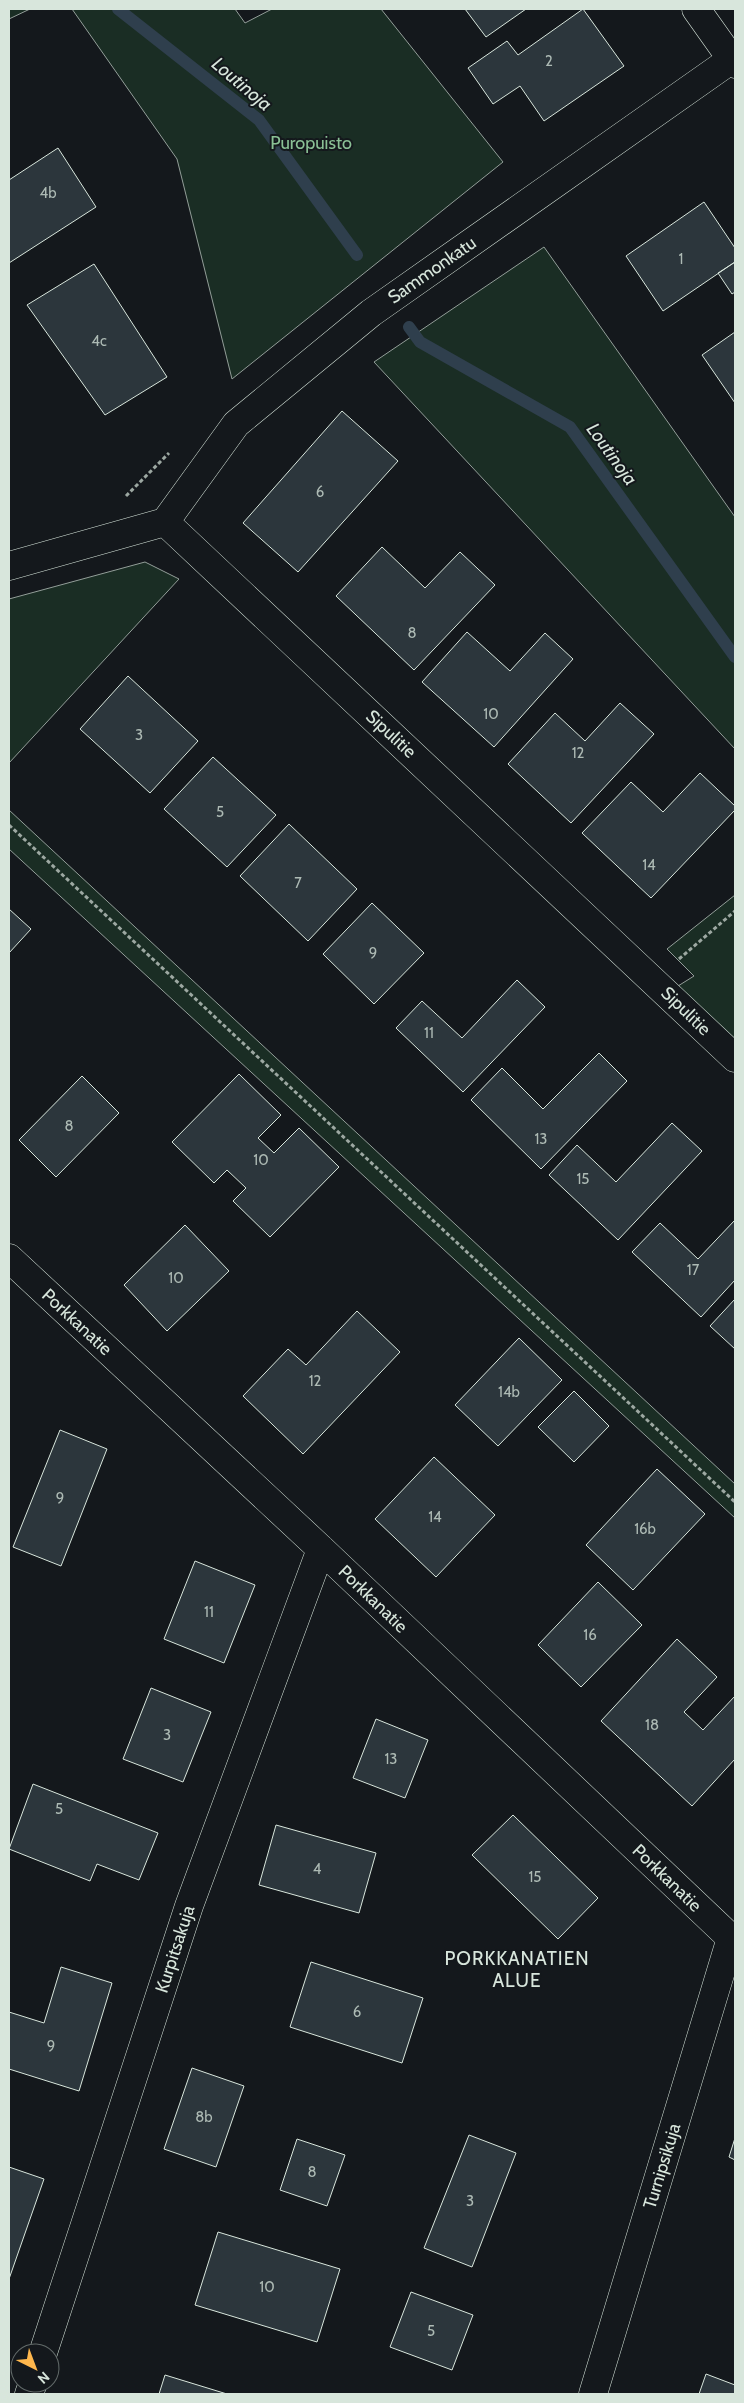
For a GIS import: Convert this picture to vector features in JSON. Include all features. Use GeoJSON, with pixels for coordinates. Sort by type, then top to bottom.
{"type":"FeatureCollection","features":[{"type":"Feature","properties":{"kind":"street"},"geometry":{"type":"LineString","coordinates":[[696,9],[734,60]]}},
{"type":"Feature","properties":{"kind":"street","name":"Sammonkatu"},"geometry":{"type":"LineString","coordinates":[[165,522],[236,424],[371,313],[734,60]]}},
{"type":"Feature","properties":{"kind":"street"},"geometry":{"type":"LineString","coordinates":[[9,566],[165,522]]}},
{"type":"Feature","properties":{"kind":"street","name":"Sipulitie"},"geometry":{"type":"LineString","coordinates":[[165,522],[735,1058]]}},
{"type":"Feature","properties":{"kind":"street","name":"Porkkanatie"},"geometry":{"type":"LineString","coordinates":[[9,1258],[321,1549],[733,1940]]}},
{"type":"Feature","properties":{"kind":"street","name":"Kurpitsakuja"},"geometry":{"type":"LineString","coordinates":[[46,2343],[189,1906],[321,1549]]}},
{"type":"Feature","properties":{"kind":"street","name":"Turnipsikuja"},"geometry":{"type":"LineString","coordinates":[[593,2394],[733,1940]]}},
{"type":"Feature","properties":{"kind":"path"},"geometry":{"type":"LineString","coordinates":[[9,825],[735,1502]]}},
{"type":"Feature","properties":{"kind":"path"},"geometry":{"type":"LineString","coordinates":[[654,981],[735,911]]}},
{"type":"Feature","properties":{"kind":"green space"},"geometry":{"type":"Polygon","coordinates":[[[9,9],[30,9],[9,19],[9,9]]]}},
{"type":"Feature","properties":{"kind":"green space","name":"Puropuisto"},"geometry":{"type":"Polygon","coordinates":[[[72,9],[235,9],[245,23],[272,9],[381,9],[503,162],[232,379],[177,159],[72,9]]]}},
{"type":"Feature","properties":{"kind":"green space"},"geometry":{"type":"Polygon","coordinates":[[[544,247],[735,517],[735,749],[374,362],[544,247]]]}},
{"type":"Feature","properties":{"kind":"green space"},"geometry":{"type":"Polygon","coordinates":[[[145,562],[179,579],[9,763],[9,599],[145,562]]]}},
{"type":"Feature","properties":{"kind":"green space"},"geometry":{"type":"Polygon","coordinates":[[[9,810],[735,1484],[735,1518],[9,849],[9,810]]]}},
{"type":"Feature","properties":{"kind":"green space"},"geometry":{"type":"Polygon","coordinates":[[[735,895],[735,1040],[678,986],[694,976],[667,949],[735,895]]]}},
{"type":"Feature","properties":{"kind":"building"},"geometry":{"type":"Polygon","coordinates":[[[465,9],[526,9],[486,37],[465,9]]]}},
{"type":"Feature","properties":{"kind":"building"},"geometry":{"type":"Polygon","coordinates":[[[583,9],[624,66],[544,121],[520,86],[493,104],[468,68],[507,41],[518,55],[583,9]]]}},
{"type":"Feature","properties":{"kind":"building"},"geometry":{"type":"Polygon","coordinates":[[[58,148],[96,207],[9,263],[9,180],[58,148]]]}},
{"type":"Feature","properties":{"kind":"building"},"geometry":{"type":"Polygon","coordinates":[[[704,202],[735,248],[735,262],[663,311],[626,256],[704,202]]]}},
{"type":"Feature","properties":{"kind":"building"},"geometry":{"type":"Polygon","coordinates":[[[735,262],[735,292],[732,294],[718,273],[735,262]]]}},
{"type":"Feature","properties":{"kind":"building"},"geometry":{"type":"Polygon","coordinates":[[[94,264],[167,377],[105,415],[27,305],[94,264]]]}},
{"type":"Feature","properties":{"kind":"building"},"geometry":{"type":"Polygon","coordinates":[[[735,332],[735,403],[702,355],[735,332]]]}},
{"type":"Feature","properties":{"kind":"building"},"geometry":{"type":"Polygon","coordinates":[[[342,411],[398,461],[298,572],[243,523],[342,411]]]}},
{"type":"Feature","properties":{"kind":"building"},"geometry":{"type":"Polygon","coordinates":[[[382,547],[425,588],[460,552],[495,585],[414,670],[336,596],[382,547]]]}},
{"type":"Feature","properties":{"kind":"building"},"geometry":{"type":"Polygon","coordinates":[[[467,632],[510,671],[545,633],[573,659],[494,747],[422,682],[467,632]]]}},
{"type":"Feature","properties":{"kind":"building"},"geometry":{"type":"Polygon","coordinates":[[[128,676],[198,741],[150,793],[80,729],[128,676]]]}},
{"type":"Feature","properties":{"kind":"building"},"geometry":{"type":"Polygon","coordinates":[[[620,703],[654,734],[571,823],[508,764],[555,713],[585,741],[620,703]]]}},
{"type":"Feature","properties":{"kind":"building"},"geometry":{"type":"Polygon","coordinates":[[[213,757],[276,815],[227,867],[164,809],[213,757]]]}},
{"type":"Feature","properties":{"kind":"building"},"geometry":{"type":"Polygon","coordinates":[[[700,773],[735,806],[735,810],[651,898],[582,833],[631,782],[663,812],[700,773]]]}},
{"type":"Feature","properties":{"kind":"building"},"geometry":{"type":"Polygon","coordinates":[[[289,824],[357,889],[308,941],[240,876],[289,824]]]}},
{"type":"Feature","properties":{"kind":"building"},"geometry":{"type":"Polygon","coordinates":[[[372,903],[424,953],[374,1004],[323,954],[372,903]]]}},
{"type":"Feature","properties":{"kind":"building"},"geometry":{"type":"Polygon","coordinates":[[[9,909],[31,929],[9,953],[9,909]]]}},
{"type":"Feature","properties":{"kind":"building"},"geometry":{"type":"Polygon","coordinates":[[[517,980],[545,1007],[463,1092],[396,1028],[422,1001],[462,1038],[517,980]]]}},
{"type":"Feature","properties":{"kind":"building"},"geometry":{"type":"Polygon","coordinates":[[[599,1053],[627,1081],[541,1169],[471,1100],[502,1068],[543,1109],[599,1053]]]}},
{"type":"Feature","properties":{"kind":"building"},"geometry":{"type":"Polygon","coordinates":[[[239,1074],[281,1115],[258,1138],[274,1153],[299,1128],[339,1167],[270,1237],[233,1201],[246,1188],[227,1170],[214,1183],[172,1142],[239,1074]]]}},
{"type":"Feature","properties":{"kind":"building"},"geometry":{"type":"Polygon","coordinates":[[[82,1076],[119,1113],[56,1177],[19,1140],[82,1076]]]}},
{"type":"Feature","properties":{"kind":"building"},"geometry":{"type":"Polygon","coordinates":[[[672,1123],[702,1151],[618,1240],[549,1175],[577,1145],[616,1182],[672,1123]]]}},
{"type":"Feature","properties":{"kind":"building"},"geometry":{"type":"Polygon","coordinates":[[[735,1220],[735,1280],[701,1317],[632,1252],[660,1223],[698,1259],[735,1220]]]}},
{"type":"Feature","properties":{"kind":"building"},"geometry":{"type":"Polygon","coordinates":[[[185,1225],[229,1271],[167,1331],[124,1285],[185,1225]]]}},
{"type":"Feature","properties":{"kind":"building"},"geometry":{"type":"Polygon","coordinates":[[[735,1299],[735,1349],[710,1326],[735,1299]]]}},
{"type":"Feature","properties":{"kind":"building"},"geometry":{"type":"Polygon","coordinates":[[[357,1311],[400,1352],[303,1454],[243,1396],[288,1349],[306,1365],[357,1311]]]}},
{"type":"Feature","properties":{"kind":"building"},"geometry":{"type":"Polygon","coordinates":[[[519,1338],[562,1380],[498,1446],[455,1405],[519,1338]]]}},
{"type":"Feature","properties":{"kind":"building"},"geometry":{"type":"Polygon","coordinates":[[[574,1391],[609,1426],[574,1462],[538,1427],[574,1391]]]}},
{"type":"Feature","properties":{"kind":"building"},"geometry":{"type":"Polygon","coordinates":[[[60,1430],[107,1449],[61,1566],[13,1547],[60,1430]]]}},
{"type":"Feature","properties":{"kind":"building"},"geometry":{"type":"Polygon","coordinates":[[[434,1457],[495,1515],[436,1577],[375,1519],[434,1457]]]}},
{"type":"Feature","properties":{"kind":"building"},"geometry":{"type":"Polygon","coordinates":[[[657,1469],[705,1514],[633,1590],[586,1545],[657,1469]]]}},
{"type":"Feature","properties":{"kind":"building"},"geometry":{"type":"Polygon","coordinates":[[[195,1561],[255,1585],[224,1663],[164,1639],[195,1561]]]}},
{"type":"Feature","properties":{"kind":"building"},"geometry":{"type":"Polygon","coordinates":[[[598,1582],[642,1625],[581,1687],[538,1645],[598,1582]]]}},
{"type":"Feature","properties":{"kind":"building"},"geometry":{"type":"Polygon","coordinates":[[[677,1639],[717,1677],[684,1712],[703,1730],[735,1696],[735,1759],[692,1806],[601,1721],[677,1639]]]}},
{"type":"Feature","properties":{"kind":"building"},"geometry":{"type":"Polygon","coordinates":[[[151,1688],[211,1712],[183,1782],[123,1759],[151,1688]]]}},
{"type":"Feature","properties":{"kind":"building"},"geometry":{"type":"Polygon","coordinates":[[[376,1719],[428,1740],[405,1798],[353,1778],[376,1719]]]}},
{"type":"Feature","properties":{"kind":"building"},"geometry":{"type":"Polygon","coordinates":[[[33,1784],[158,1833],[139,1880],[97,1864],[90,1881],[9,1849],[33,1784]]]}},
{"type":"Feature","properties":{"kind":"building"},"geometry":{"type":"Polygon","coordinates":[[[513,1815],[598,1898],[558,1939],[472,1855],[513,1815]]]}},
{"type":"Feature","properties":{"kind":"building"},"geometry":{"type":"Polygon","coordinates":[[[276,1825],[376,1853],[359,1913],[259,1885],[276,1825]]]}},
{"type":"Feature","properties":{"kind":"building"},"geometry":{"type":"Polygon","coordinates":[[[311,1962],[423,1998],[402,2063],[290,2027],[311,1962]]]}},
{"type":"Feature","properties":{"kind":"building"},"geometry":{"type":"Polygon","coordinates":[[[61,1967],[112,1983],[79,2091],[9,2069],[9,2012],[44,2023],[61,1967]]]}},
{"type":"Feature","properties":{"kind":"building"},"geometry":{"type":"Polygon","coordinates":[[[192,2068],[244,2086],[216,2167],[164,2149],[192,2068]]]}},
{"type":"Feature","properties":{"kind":"building"},"geometry":{"type":"Polygon","coordinates":[[[469,2135],[516,2153],[472,2267],[424,2248],[469,2135]]]}},
{"type":"Feature","properties":{"kind":"building"},"geometry":{"type":"Polygon","coordinates":[[[735,2138],[735,2160],[729,2157],[735,2138]]]}},
{"type":"Feature","properties":{"kind":"building"},"geometry":{"type":"Polygon","coordinates":[[[297,2139],[345,2155],[327,2206],[280,2190],[297,2139]]]}},
{"type":"Feature","properties":{"kind":"building"},"geometry":{"type":"Polygon","coordinates":[[[9,2167],[44,2179],[9,2279],[9,2167]]]}},
{"type":"Feature","properties":{"kind":"building"},"geometry":{"type":"Polygon","coordinates":[[[218,2232],[340,2269],[317,2342],[195,2305],[218,2232]]]}},
{"type":"Feature","properties":{"kind":"building"},"geometry":{"type":"Polygon","coordinates":[[[411,2292],[473,2315],[452,2370],[390,2347],[411,2292]]]}},
{"type":"Feature","properties":{"kind":"building"},"geometry":{"type":"Polygon","coordinates":[[[706,2374],[735,2385],[735,2394],[699,2394],[706,2374]]]}},
{"type":"Feature","properties":{"kind":"building"},"geometry":{"type":"Polygon","coordinates":[[[165,2375],[227,2394],[159,2394],[165,2375]]]}},
{"type":"Feature","properties":{"kind":"waterway","name":"Loutinoja"},"geometry":{"type":"LineString","coordinates":[[118,9],[259,120],[357,255]]}},
{"type":"Feature","properties":{"kind":"waterway","name":"Loutinoja"},"geometry":{"type":"LineString","coordinates":[[409,327],[420,342],[570,427],[735,657]]}},
{"type":"Feature","properties":{"kind":"district","name":"PORKKANATIEN ALUE"},"geometry":{"type":"Point","coordinates":[517,1969]}}]}
